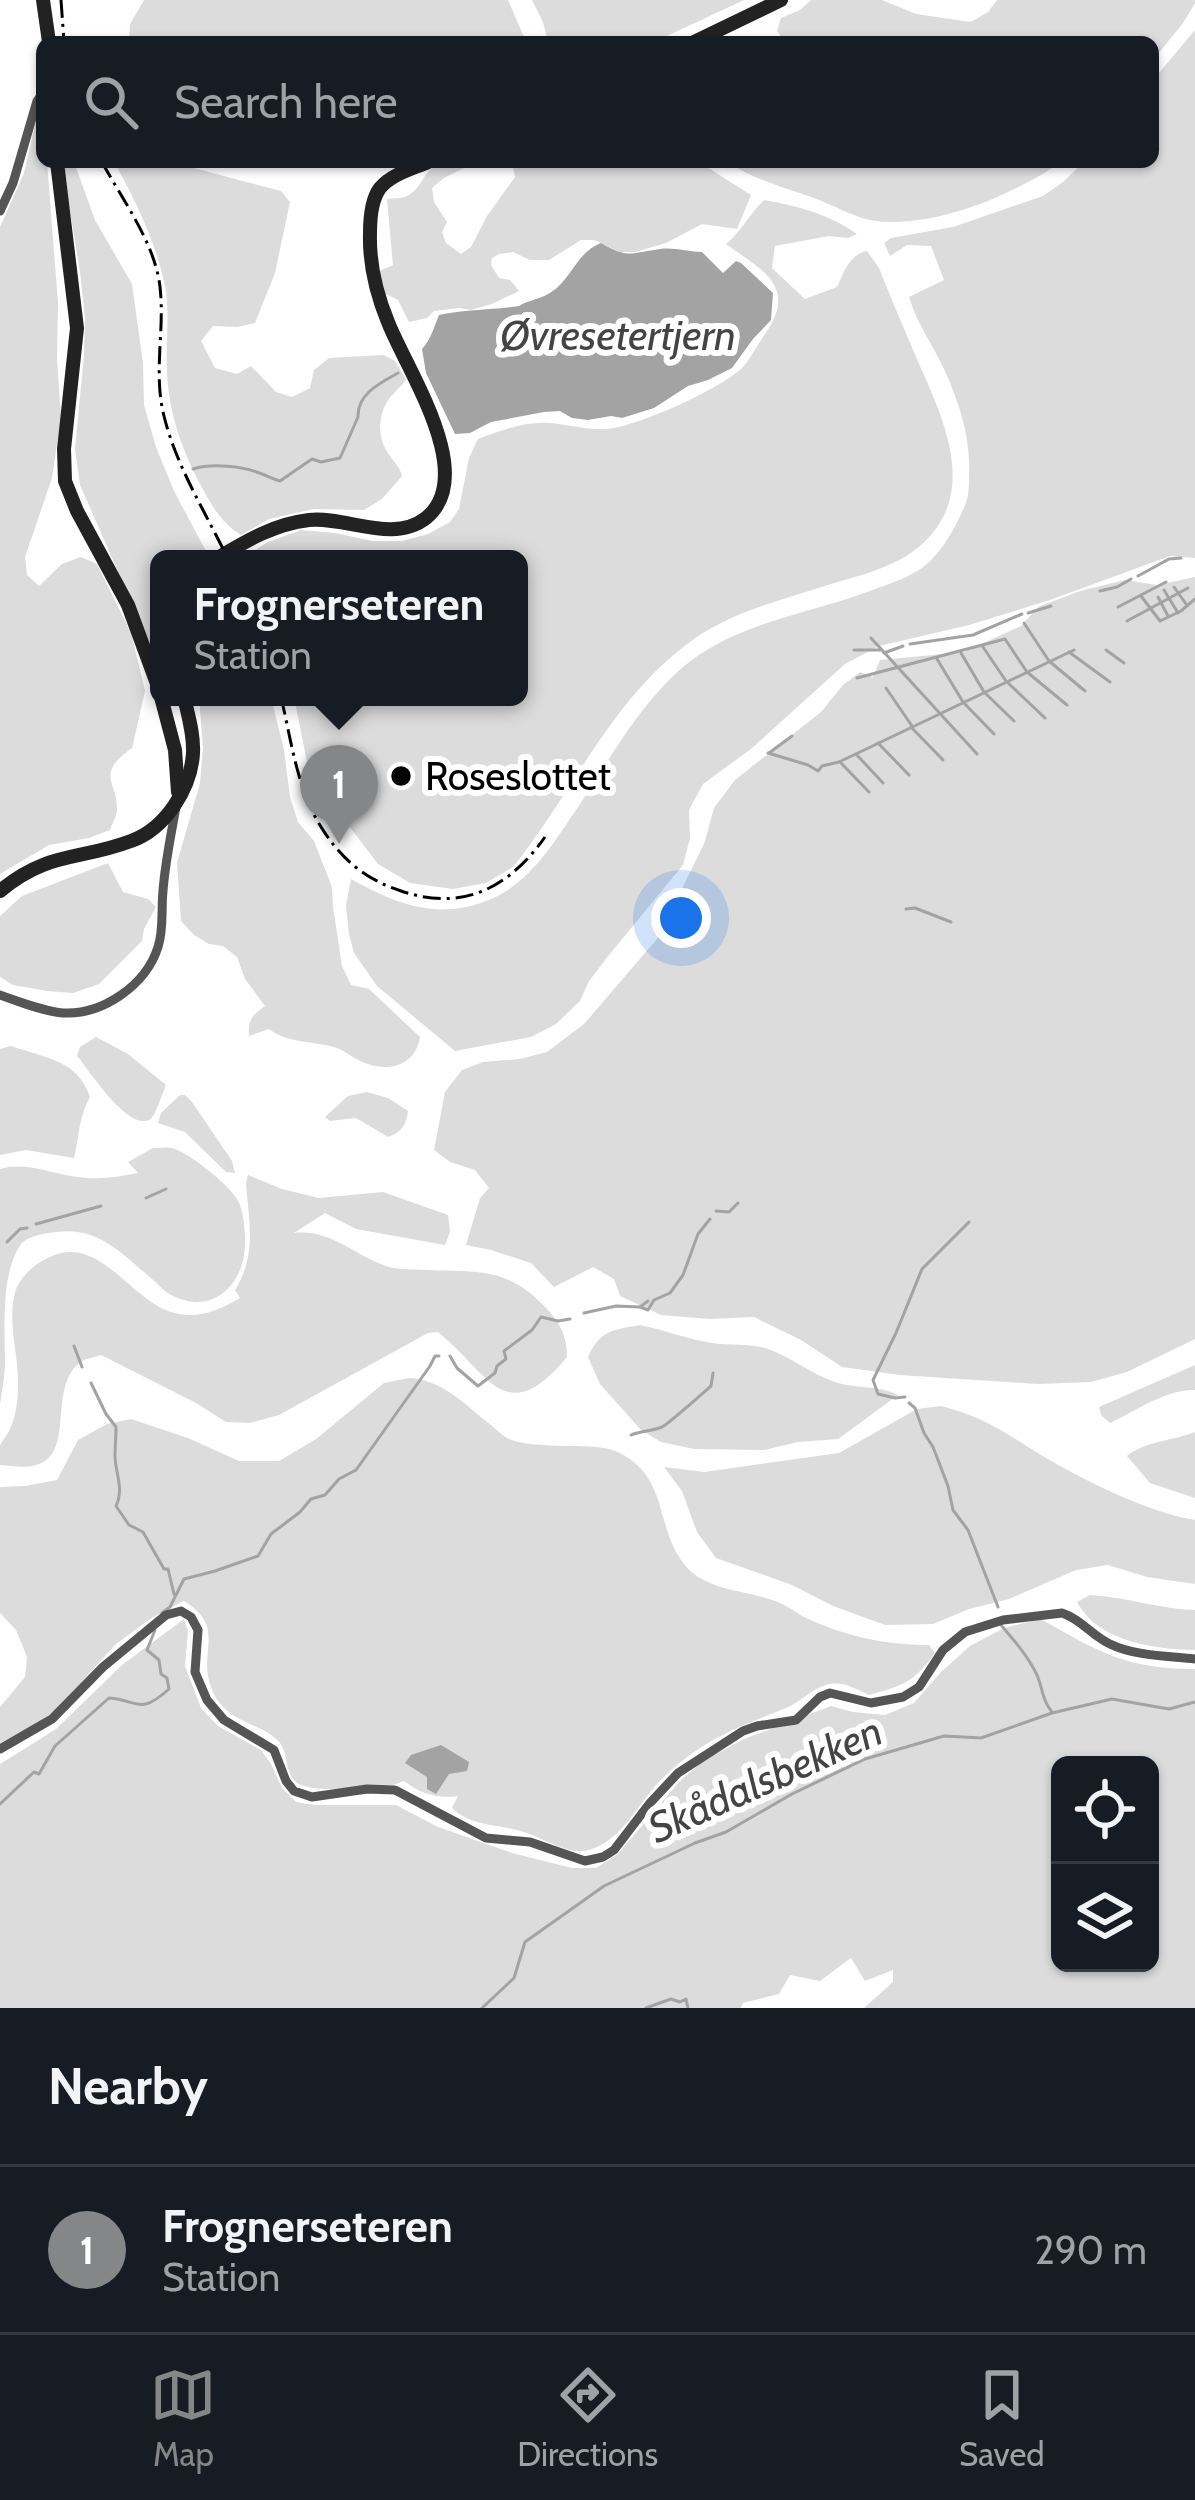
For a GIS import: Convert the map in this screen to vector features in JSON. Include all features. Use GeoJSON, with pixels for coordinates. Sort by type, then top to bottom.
{"type":"FeatureCollection","features":[{"type":"Feature","properties":{"kind":"street"},"geometry":{"type":"LineString","coordinates":[[43,0],[49,36]]}},
{"type":"Feature","properties":{"kind":"street"},"geometry":{"type":"LineString","coordinates":[[706,36],[781,0]]}},
{"type":"Feature","properties":{"kind":"street"},"geometry":{"type":"LineString","coordinates":[[0,212],[36,110]]}},
{"type":"Feature","properties":{"kind":"street"},"geometry":{"type":"LineString","coordinates":[[58,168],[77,328],[65,481],[128,605],[150,666]]}},
{"type":"Feature","properties":{"kind":"street"},"geometry":{"type":"LineString","coordinates":[[231,550],[283,525],[319,519],[404,528],[426,518],[438,502],[445,478],[439,435],[392,333],[372,272],[374,200],[395,176],[414,168]]}},
{"type":"Feature","properties":{"kind":"street"},"geometry":{"type":"LineString","coordinates":[[0,891],[45,862],[124,843],[164,819],[178,799],[176,758],[163,706]]}},
{"type":"Feature","properties":{"kind":"street"},"geometry":{"type":"LineString","coordinates":[[0,995],[48,1011],[74,1013],[102,1006],[137,981],[154,958],[160,943],[178,799],[193,754],[186,706]]}},
{"type":"Feature","properties":{"kind":"street"},"geometry":{"type":"LineString","coordinates":[[0,1748],[52,1719],[125,1648],[166,1615],[181,1611],[198,1630],[194,1672],[206,1700],[224,1720],[274,1750],[294,1791],[312,1797],[394,1790],[486,1838],[530,1842],[590,1860],[617,1847],[678,1773],[733,1736],[757,1726],[796,1720],[830,1693],[878,1703],[908,1695],[947,1646],[986,1624],[1062,1612],[1118,1648],[1195,1659]]}},
{"type":"Feature","properties":{"kind":"shaded area"},"geometry":{"type":"Polygon","coordinates":[[[144,0],[508,0],[523,36],[129,36],[130,24],[144,0]]]}},
{"type":"Feature","properties":{"kind":"shaded area"},"geometry":{"type":"Polygon","coordinates":[[[532,0],[744,0],[667,36],[546,36],[532,0]]]}},
{"type":"Feature","properties":{"kind":"shaded area"},"geometry":{"type":"Polygon","coordinates":[[[811,0],[882,0],[916,14],[971,22],[997,0],[1195,0],[1159,53],[1159,36],[781,36],[777,31],[781,18],[811,0]]]}},
{"type":"Feature","properties":{"kind":"shaded area"},"geometry":{"type":"Polygon","coordinates":[[[1195,30],[1195,558],[1170,556],[1050,600],[879,646],[845,664],[751,749],[703,784],[689,810],[690,838],[683,865],[589,981],[580,1001],[556,1024],[531,1037],[455,1051],[377,986],[354,953],[346,906],[351,879],[401,902],[434,909],[470,906],[504,893],[539,862],[645,707],[694,658],[770,622],[898,581],[933,558],[966,503],[968,448],[950,384],[909,297],[944,280],[931,246],[907,245],[890,256],[884,243],[953,227],[1043,196],[1078,168],[1159,168],[1159,73],[1195,30]]]}},
{"type":"Feature","properties":{"kind":"shaded area"},"geometry":{"type":"Polygon","coordinates":[[[36,120],[36,168],[47,168],[61,417],[52,478],[25,557],[27,575],[39,586],[62,564],[81,557],[97,564],[131,633],[145,691],[132,748],[111,772],[117,811],[110,830],[49,845],[0,874],[0,227],[24,173],[36,120]]]}},
{"type":"Feature","properties":{"kind":"shaded area"},"geometry":{"type":"Polygon","coordinates":[[[63,168],[76,168],[95,220],[132,284],[144,405],[174,491],[205,550],[150,550],[150,644],[80,485],[75,449],[85,318],[63,168]]]}},
{"type":"Feature","properties":{"kind":"shaded area"},"geometry":{"type":"Polygon","coordinates":[[[117,168],[194,168],[281,191],[290,202],[275,273],[255,323],[213,326],[201,341],[215,368],[237,374],[251,366],[276,392],[292,397],[310,388],[314,370],[329,358],[384,355],[395,361],[406,379],[384,408],[380,433],[402,476],[382,499],[364,510],[314,509],[269,519],[241,535],[228,526],[194,472],[170,403],[164,281],[143,220],[117,168]]]}},
{"type":"Feature","properties":{"kind":"shaded area"},"geometry":{"type":"Polygon","coordinates":[[[464,168],[432,188],[434,202],[447,222],[442,232],[446,243],[461,254],[471,247],[515,177],[513,168],[708,168],[751,195],[737,229],[702,224],[666,243],[635,252],[581,240],[549,260],[530,260],[513,252],[499,254],[491,265],[499,278],[510,280],[519,291],[471,310],[434,311],[409,322],[398,300],[382,292],[377,272],[393,265],[387,199],[407,196],[430,170],[464,168]]]}},
{"type":"Feature","properties":{"kind":"shaded area"},"geometry":{"type":"Polygon","coordinates":[[[739,168],[1052,168],[973,206],[899,222],[860,217],[739,168]]]}},
{"type":"Feature","properties":{"kind":"shaded area"},"geometry":{"type":"Polygon","coordinates":[[[764,200],[812,212],[857,234],[775,246],[772,268],[805,299],[837,287],[848,265],[861,253],[867,251],[879,268],[935,400],[950,451],[953,477],[939,524],[920,546],[888,565],[754,609],[686,645],[613,721],[513,867],[486,883],[453,889],[410,883],[378,864],[336,809],[307,762],[296,706],[528,706],[528,550],[255,550],[301,530],[372,541],[402,541],[428,534],[450,522],[459,509],[469,458],[478,439],[532,423],[620,427],[677,406],[731,377],[750,357],[778,306],[773,283],[726,244],[764,200]]]}},
{"type":"Feature","properties":{"kind":"shaded area"},"geometry":{"type":"Polygon","coordinates":[[[1195,577],[1195,1339],[1127,1372],[1091,1382],[1037,1384],[900,1375],[842,1367],[754,1317],[661,1315],[620,1296],[614,1279],[593,1267],[554,1287],[531,1263],[466,1245],[480,1198],[489,1188],[475,1170],[450,1162],[434,1150],[445,1092],[462,1070],[547,1052],[584,1024],[657,939],[704,844],[714,808],[735,780],[821,712],[860,672],[873,677],[880,660],[964,652],[1021,626],[1038,607],[1080,591],[1125,580],[1157,585],[1195,577]]]}},
{"type":"Feature","properties":{"kind":"shaded area"},"geometry":{"type":"Polygon","coordinates":[[[200,706],[273,706],[298,822],[314,841],[332,887],[342,966],[351,985],[369,989],[420,1037],[405,1061],[389,1067],[370,1065],[338,1048],[269,1029],[249,1036],[252,1018],[265,1006],[245,979],[237,957],[194,935],[181,921],[177,863],[200,783],[200,706]]]}},
{"type":"Feature","properties":{"kind":"shaded area"},"geometry":{"type":"Polygon","coordinates":[[[108,863],[123,892],[148,899],[156,907],[142,941],[99,984],[73,993],[13,985],[0,977],[0,916],[22,896],[108,863]]]}},
{"type":"Feature","properties":{"kind":"shaded area"},"geometry":{"type":"Polygon","coordinates":[[[96,1037],[128,1054],[166,1085],[149,1120],[140,1121],[120,1108],[77,1056],[80,1047],[96,1037]]]}},
{"type":"Feature","properties":{"kind":"shaded area"},"geometry":{"type":"Polygon","coordinates":[[[11,1046],[59,1062],[85,1085],[90,1097],[74,1158],[26,1150],[0,1155],[0,1049],[11,1046]]]}},
{"type":"Feature","properties":{"kind":"shaded area"},"geometry":{"type":"Polygon","coordinates":[[[367,1092],[408,1111],[400,1130],[388,1137],[356,1118],[330,1121],[325,1117],[348,1096],[367,1092]]]}},
{"type":"Feature","properties":{"kind":"shaded area"},"geometry":{"type":"Polygon","coordinates":[[[180,1095],[192,1102],[232,1161],[235,1173],[226,1172],[185,1132],[158,1123],[161,1113],[180,1095]]]}},
{"type":"Feature","properties":{"kind":"shaded area"},"geometry":{"type":"Polygon","coordinates":[[[153,1148],[172,1148],[188,1156],[237,1199],[245,1243],[233,1283],[214,1299],[188,1301],[167,1293],[120,1252],[85,1233],[30,1238],[15,1255],[7,1285],[0,1404],[0,1169],[20,1166],[86,1178],[116,1177],[138,1173],[128,1162],[153,1148]]]}},
{"type":"Feature","properties":{"kind":"shaded area"},"geometry":{"type":"Polygon","coordinates":[[[248,1175],[319,1198],[383,1192],[448,1215],[450,1232],[445,1245],[356,1229],[325,1213],[294,1233],[332,1239],[393,1268],[505,1278],[551,1313],[564,1336],[567,1357],[546,1379],[512,1393],[484,1377],[438,1332],[428,1333],[279,1415],[250,1423],[226,1422],[101,1355],[82,1361],[72,1371],[50,1457],[30,1466],[0,1465],[0,1446],[18,1397],[13,1304],[26,1274],[44,1260],[80,1253],[96,1259],[171,1312],[198,1315],[223,1307],[240,1298],[235,1290],[249,1251],[248,1175]]]}},
{"type":"Feature","properties":{"kind":"shaded area"},"geometry":{"type":"Polygon","coordinates":[[[640,1325],[712,1343],[761,1347],[835,1382],[898,1395],[838,1439],[764,1450],[694,1449],[661,1442],[640,1429],[600,1384],[588,1357],[608,1333],[640,1325]]]}},
{"type":"Feature","properties":{"kind":"shaded area"},"geometry":{"type":"Polygon","coordinates":[[[1195,1365],[1195,1390],[1162,1397],[1110,1423],[1101,1415],[1099,1407],[1195,1365]]]}},
{"type":"Feature","properties":{"kind":"shaded area"},"geometry":{"type":"Polygon","coordinates":[[[409,1378],[451,1393],[509,1439],[608,1449],[634,1462],[653,1487],[681,1560],[700,1578],[776,1601],[834,1629],[880,1641],[929,1645],[935,1653],[921,1671],[899,1685],[869,1695],[843,1684],[826,1685],[719,1737],[660,1781],[611,1839],[581,1851],[467,1818],[452,1808],[458,1796],[430,1794],[404,1781],[344,1789],[299,1784],[280,1743],[233,1715],[216,1698],[207,1671],[208,1629],[184,1601],[116,1644],[56,1710],[0,1743],[0,1707],[25,1677],[27,1657],[16,1630],[0,1613],[0,1487],[57,1480],[78,1440],[107,1424],[131,1419],[239,1461],[279,1461],[316,1439],[384,1383],[409,1378]]]}},
{"type":"Feature","properties":{"kind":"shaded area"},"geometry":{"type":"Polygon","coordinates":[[[941,1406],[993,1426],[1116,1494],[1195,1520],[1195,1584],[1108,1565],[1076,1570],[933,1624],[885,1625],[716,1558],[697,1532],[682,1491],[664,1467],[704,1472],[839,1453],[917,1409],[941,1406]]]}},
{"type":"Feature","properties":{"kind":"shaded area"},"geometry":{"type":"Polygon","coordinates":[[[1195,1432],[1195,1498],[1150,1483],[1127,1456],[1142,1447],[1195,1432]]]}},
{"type":"Feature","properties":{"kind":"shaded area"},"geometry":{"type":"Polygon","coordinates":[[[1090,1595],[1195,1610],[1195,1650],[1145,1645],[1113,1635],[1086,1616],[1077,1602],[1090,1595]]]}},
{"type":"Feature","properties":{"kind":"shaded area"},"geometry":{"type":"Polygon","coordinates":[[[184,1619],[188,1631],[185,1666],[201,1708],[218,1726],[261,1750],[282,1788],[296,1802],[396,1805],[438,1827],[512,1853],[572,1868],[596,1868],[618,1854],[703,1761],[744,1739],[831,1706],[885,1715],[914,1703],[970,1646],[1004,1628],[1041,1619],[1131,1662],[1195,1669],[1195,2008],[864,2008],[893,1982],[893,1970],[865,1981],[851,1958],[820,1981],[790,1975],[779,1994],[743,2003],[741,2008],[0,2008],[0,1764],[56,1729],[122,1665],[184,1619]]]}},
{"type":"Feature","properties":{"kind":"water","name":"Øvresetertjern"},"geometry":{"type":"Polygon","coordinates":[[[601,243],[624,253],[702,252],[723,273],[736,261],[741,263],[773,293],[771,320],[732,368],[688,386],[654,408],[622,418],[588,420],[560,411],[544,412],[455,434],[426,373],[422,349],[439,315],[519,306],[544,296],[601,243]]]}},
{"type":"Feature","properties":{"kind":"water"},"geometry":{"type":"Polygon","coordinates":[[[441,1745],[469,1762],[467,1771],[449,1774],[436,1794],[427,1789],[427,1777],[405,1763],[411,1755],[441,1745]]]}},
{"type":"Feature","properties":{"kind":"waterway"},"geometry":{"type":"LineString","coordinates":[[193,469],[237,467],[280,481],[312,459],[340,458],[365,396],[398,373]]}},
{"type":"Feature","properties":{"kind":"waterway"},"geometry":{"type":"LineString","coordinates":[[1138,576],[1169,559],[1181,558]]}},
{"type":"Feature","properties":{"kind":"waterway"},"geometry":{"type":"LineString","coordinates":[[1100,591],[1131,579]]}},
{"type":"Feature","properties":{"kind":"waterway"},"geometry":{"type":"LineString","coordinates":[[1118,607],[1166,582]]}},
{"type":"Feature","properties":{"kind":"waterway"},"geometry":{"type":"LineString","coordinates":[[1174,587],[1186,604]]}},
{"type":"Feature","properties":{"kind":"waterway"},"geometry":{"type":"LineString","coordinates":[[1127,621],[1188,588]]}},
{"type":"Feature","properties":{"kind":"waterway"},"geometry":{"type":"LineString","coordinates":[[1164,590],[1178,613]]}},
{"type":"Feature","properties":{"kind":"waterway"},"geometry":{"type":"LineString","coordinates":[[1141,596],[1160,621],[1195,599]]}},
{"type":"Feature","properties":{"kind":"waterway"},"geometry":{"type":"LineString","coordinates":[[1158,597],[1168,616]]}},
{"type":"Feature","properties":{"kind":"waterway"},"geometry":{"type":"LineString","coordinates":[[1028,613],[1051,606]]}},
{"type":"Feature","properties":{"kind":"waterway"},"geometry":{"type":"LineString","coordinates":[[910,644],[973,635],[1022,614]]}},
{"type":"Feature","properties":{"kind":"waterway"},"geometry":{"type":"LineString","coordinates":[[1024,623],[1049,661],[1085,691]]}},
{"type":"Feature","properties":{"kind":"waterway"},"geometry":{"type":"LineString","coordinates":[[871,638],[977,754]]}},
{"type":"Feature","properties":{"kind":"waterway"},"geometry":{"type":"LineString","coordinates":[[857,678],[1005,639],[1027,672],[1067,705]]}},
{"type":"Feature","properties":{"kind":"waterway"},"geometry":{"type":"LineString","coordinates":[[884,653],[903,646]]}},
{"type":"Feature","properties":{"kind":"waterway"},"geometry":{"type":"LineString","coordinates":[[983,647],[1006,681],[1045,718]]}},
{"type":"Feature","properties":{"kind":"waterway"},"geometry":{"type":"LineString","coordinates":[[854,650],[881,650]]}},
{"type":"Feature","properties":{"kind":"waterway"},"geometry":{"type":"LineString","coordinates":[[768,753],[818,771],[1074,650]]}},
{"type":"Feature","properties":{"kind":"waterway"},"geometry":{"type":"LineString","coordinates":[[1106,650],[1124,663]]}},
{"type":"Feature","properties":{"kind":"waterway"},"geometry":{"type":"LineString","coordinates":[[1069,652],[1110,682]]}},
{"type":"Feature","properties":{"kind":"waterway"},"geometry":{"type":"LineString","coordinates":[[961,653],[984,692],[1014,721]]}},
{"type":"Feature","properties":{"kind":"waterway"},"geometry":{"type":"LineString","coordinates":[[937,659],[963,702],[994,734]]}},
{"type":"Feature","properties":{"kind":"waterway"},"geometry":{"type":"LineString","coordinates":[[886,688],[912,726]]}},
{"type":"Feature","properties":{"kind":"waterway"},"geometry":{"type":"LineString","coordinates":[[911,727],[943,760]]}},
{"type":"Feature","properties":{"kind":"waterway"},"geometry":{"type":"LineString","coordinates":[[769,753],[792,736]]}},
{"type":"Feature","properties":{"kind":"waterway"},"geometry":{"type":"LineString","coordinates":[[878,743],[909,775]]}},
{"type":"Feature","properties":{"kind":"waterway"},"geometry":{"type":"LineString","coordinates":[[856,754],[883,783]]}},
{"type":"Feature","properties":{"kind":"waterway"},"geometry":{"type":"LineString","coordinates":[[841,763],[869,792]]}},
{"type":"Feature","properties":{"kind":"waterway"},"geometry":{"type":"LineString","coordinates":[[906,909],[951,922]]}},
{"type":"Feature","properties":{"kind":"waterway"},"geometry":{"type":"LineString","coordinates":[[146,1198],[166,1189]]}},
{"type":"Feature","properties":{"kind":"waterway"},"geometry":{"type":"LineString","coordinates":[[716,1211],[729,1212],[738,1203]]}},
{"type":"Feature","properties":{"kind":"waterway"},"geometry":{"type":"LineString","coordinates":[[36,1224],[101,1206]]}},
{"type":"Feature","properties":{"kind":"waterway"},"geometry":{"type":"LineString","coordinates":[[640,1307],[648,1310],[654,1300],[670,1293],[710,1219]]}},
{"type":"Feature","properties":{"kind":"waterway"},"geometry":{"type":"LineString","coordinates":[[905,1397],[878,1394],[873,1380],[922,1269],[969,1222]]}},
{"type":"Feature","properties":{"kind":"waterway"},"geometry":{"type":"LineString","coordinates":[[7,1242],[27,1228]]}},
{"type":"Feature","properties":{"kind":"waterway"},"geometry":{"type":"LineString","coordinates":[[584,1313],[640,1307],[648,1301]]}},
{"type":"Feature","properties":{"kind":"waterway"},"geometry":{"type":"LineString","coordinates":[[450,1356],[478,1386],[506,1359],[504,1351],[541,1317],[570,1319]]}},
{"type":"Feature","properties":{"kind":"waterway"},"geometry":{"type":"LineString","coordinates":[[74,1346],[82,1367]]}},
{"type":"Feature","properties":{"kind":"waterway"},"geometry":{"type":"LineString","coordinates":[[162,1613],[184,1579],[258,1556],[271,1534],[311,1499],[325,1495],[339,1479],[356,1470],[439,1356]]}},
{"type":"Feature","properties":{"kind":"waterway"},"geometry":{"type":"LineString","coordinates":[[631,1435],[666,1425],[711,1386],[713,1373]]}},
{"type":"Feature","properties":{"kind":"waterway"},"geometry":{"type":"LineString","coordinates":[[91,1383],[116,1427],[116,1506],[129,1525],[143,1532],[168,1569],[174,1594]]}},
{"type":"Feature","properties":{"kind":"waterway"},"geometry":{"type":"LineString","coordinates":[[909,1403],[933,1447],[953,1510],[968,1530],[998,1607]]}},
{"type":"Feature","properties":{"kind":"waterway"},"geometry":{"type":"LineString","coordinates":[[1000,1624],[1033,1668],[1052,1712]]}},
{"type":"Feature","properties":{"kind":"waterway"},"geometry":{"type":"LineString","coordinates":[[0,1804],[34,1772],[39,1774],[55,1746],[109,1698],[144,1704],[169,1689],[159,1660],[147,1650],[155,1630]]}},
{"type":"Feature","properties":{"kind":"waterway","name":"Skådalsbekken"},"geometry":{"type":"LineString","coordinates":[[482,2008],[514,1978],[525,1942],[604,1886],[726,1832],[865,1759],[944,1736],[981,1738],[1052,1713],[1112,1699],[1169,1709],[1195,1702]]}},
{"type":"Feature","properties":{"kind":"waterway"},"geometry":{"type":"LineString","coordinates":[[646,2008],[671,1999],[686,1999],[688,2008]]}},
{"type":"Feature","properties":{"kind":"railway"},"geometry":{"type":"LineString","coordinates":[[61,0],[64,36]]}},
{"type":"Feature","properties":{"kind":"railway"},"geometry":{"type":"LineString","coordinates":[[105,168],[145,238],[157,271],[164,416],[184,471],[224,550]]}},
{"type":"Feature","properties":{"kind":"railway"},"geometry":{"type":"LineString","coordinates":[[283,706],[299,776],[318,822],[343,856],[375,880],[424,897],[464,897],[500,882],[545,837]]}},
{"type":"Feature","properties":{"kind":"place","name":"Roseslottet"},"geometry":{"type":"Point","coordinates":[401,776]}},
{"type":"Feature","properties":{"kind":"place","name":"Frognerseteren"},"geometry":{"type":"Point","coordinates":[339,844]}}]}
